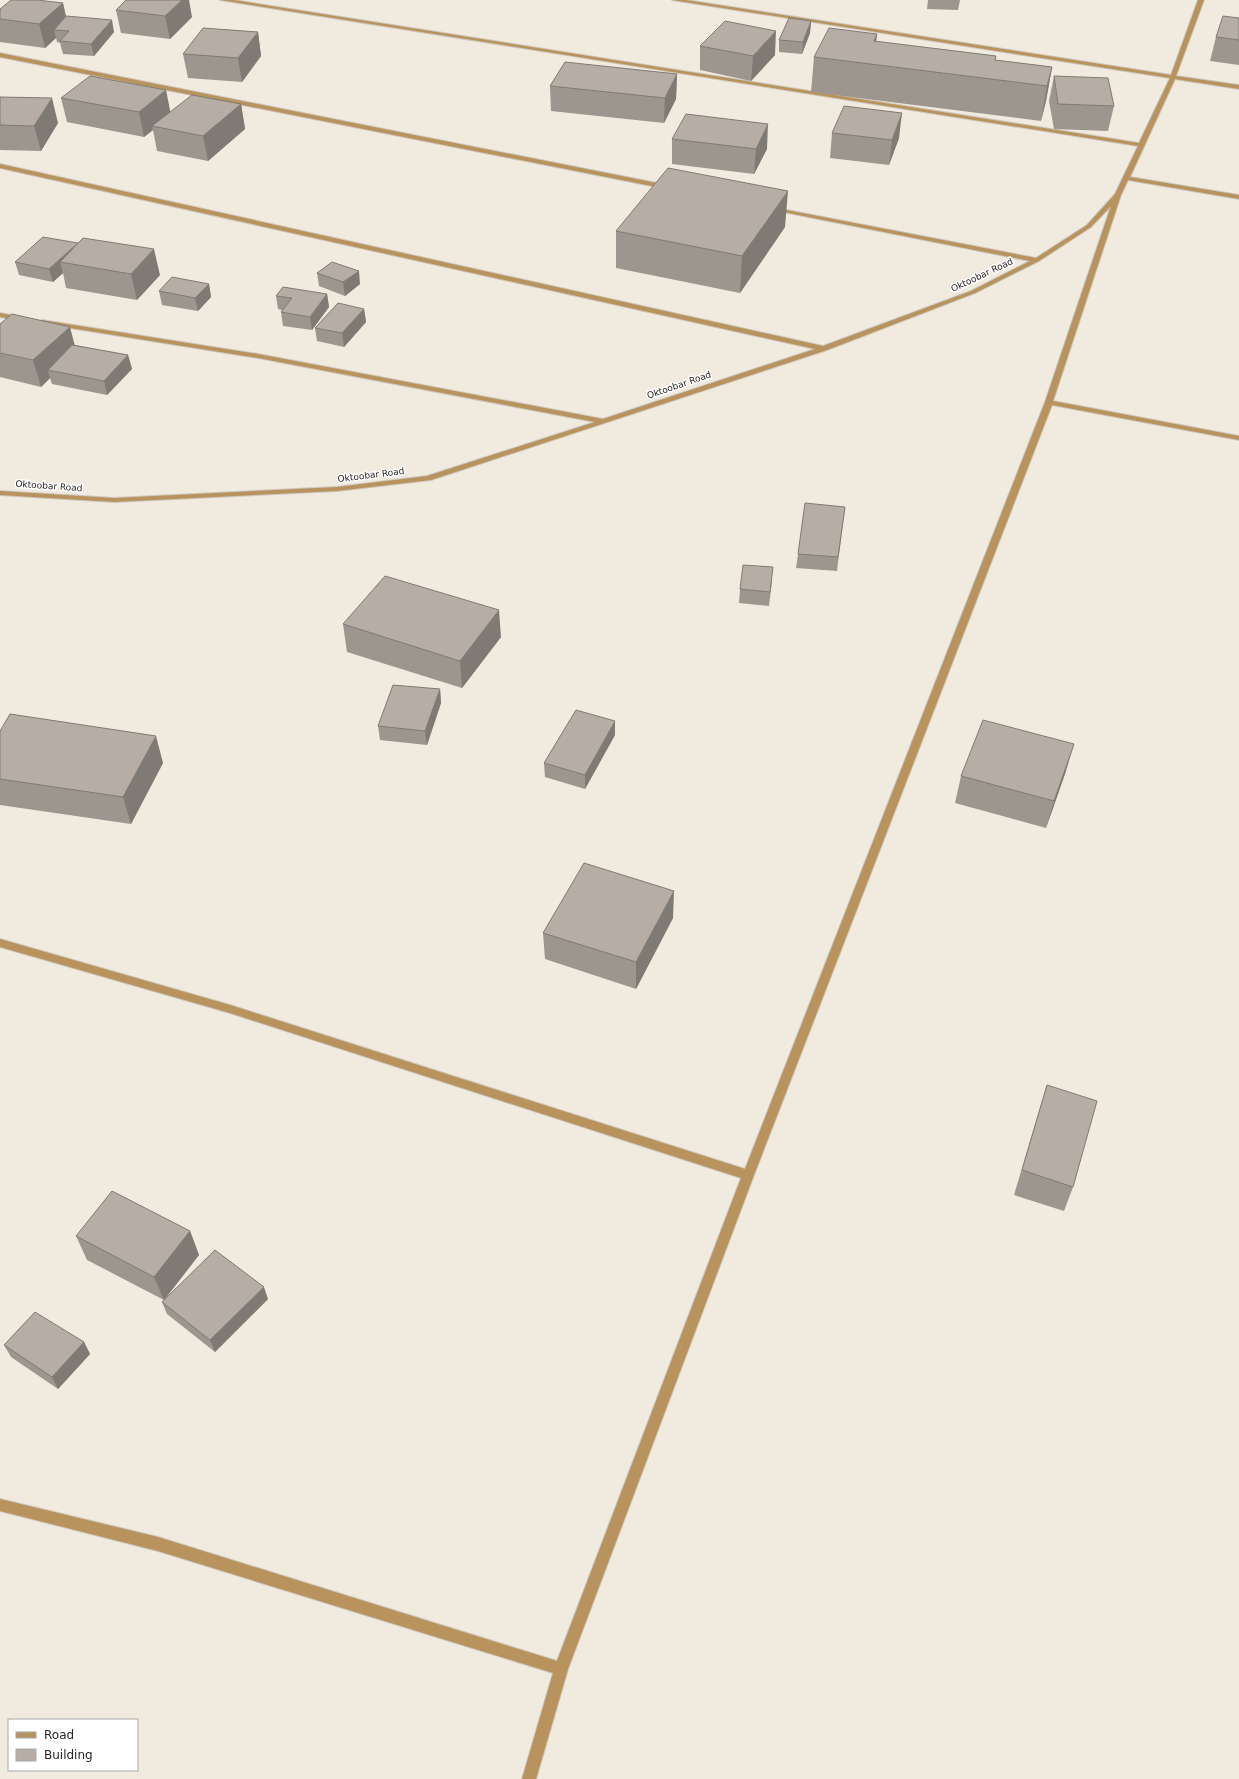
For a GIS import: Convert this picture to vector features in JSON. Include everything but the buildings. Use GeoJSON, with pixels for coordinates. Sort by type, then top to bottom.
{"type":"FeatureCollection","features":[{"type":"Feature","properties":{"kind":"street"},"geometry":{"type":"LineString","coordinates":[[223,0],[1141,145]]}},
{"type":"Feature","properties":{"kind":"street"},"geometry":{"type":"LineString","coordinates":[[675,0],[1239,87]]}},
{"type":"Feature","properties":{"kind":"street","name":"Oktoobar Road"},"geometry":{"type":"LineString","coordinates":[[0,493],[114,500],[337,489],[428,478],[824,348],[973,292],[1038,260],[1089,226],[1118,195],[1173,77],[1201,0]]}},
{"type":"Feature","properties":{"kind":"street"},"geometry":{"type":"LineString","coordinates":[[0,55],[671,188]]}},
{"type":"Feature","properties":{"kind":"street"},"geometry":{"type":"LineString","coordinates":[[0,166],[824,348]]}},
{"type":"Feature","properties":{"kind":"street"},"geometry":{"type":"LineString","coordinates":[[1126,178],[1239,197]]}},
{"type":"Feature","properties":{"kind":"street"},"geometry":{"type":"LineString","coordinates":[[529,1779],[561,1669],[748,1175],[1049,402],[1118,195]]}},
{"type":"Feature","properties":{"kind":"street"},"geometry":{"type":"LineString","coordinates":[[764,206],[1038,260]]}},
{"type":"Feature","properties":{"kind":"street"},"geometry":{"type":"LineString","coordinates":[[0,315],[258,356],[604,421]]}},
{"type":"Feature","properties":{"kind":"street"},"geometry":{"type":"LineString","coordinates":[[1049,402],[1239,438]]}},
{"type":"Feature","properties":{"kind":"street"},"geometry":{"type":"LineString","coordinates":[[0,943],[238,1012],[748,1175]]}},
{"type":"Feature","properties":{"kind":"street"},"geometry":{"type":"LineString","coordinates":[[0,1505],[158,1544],[561,1669]]}}]}
